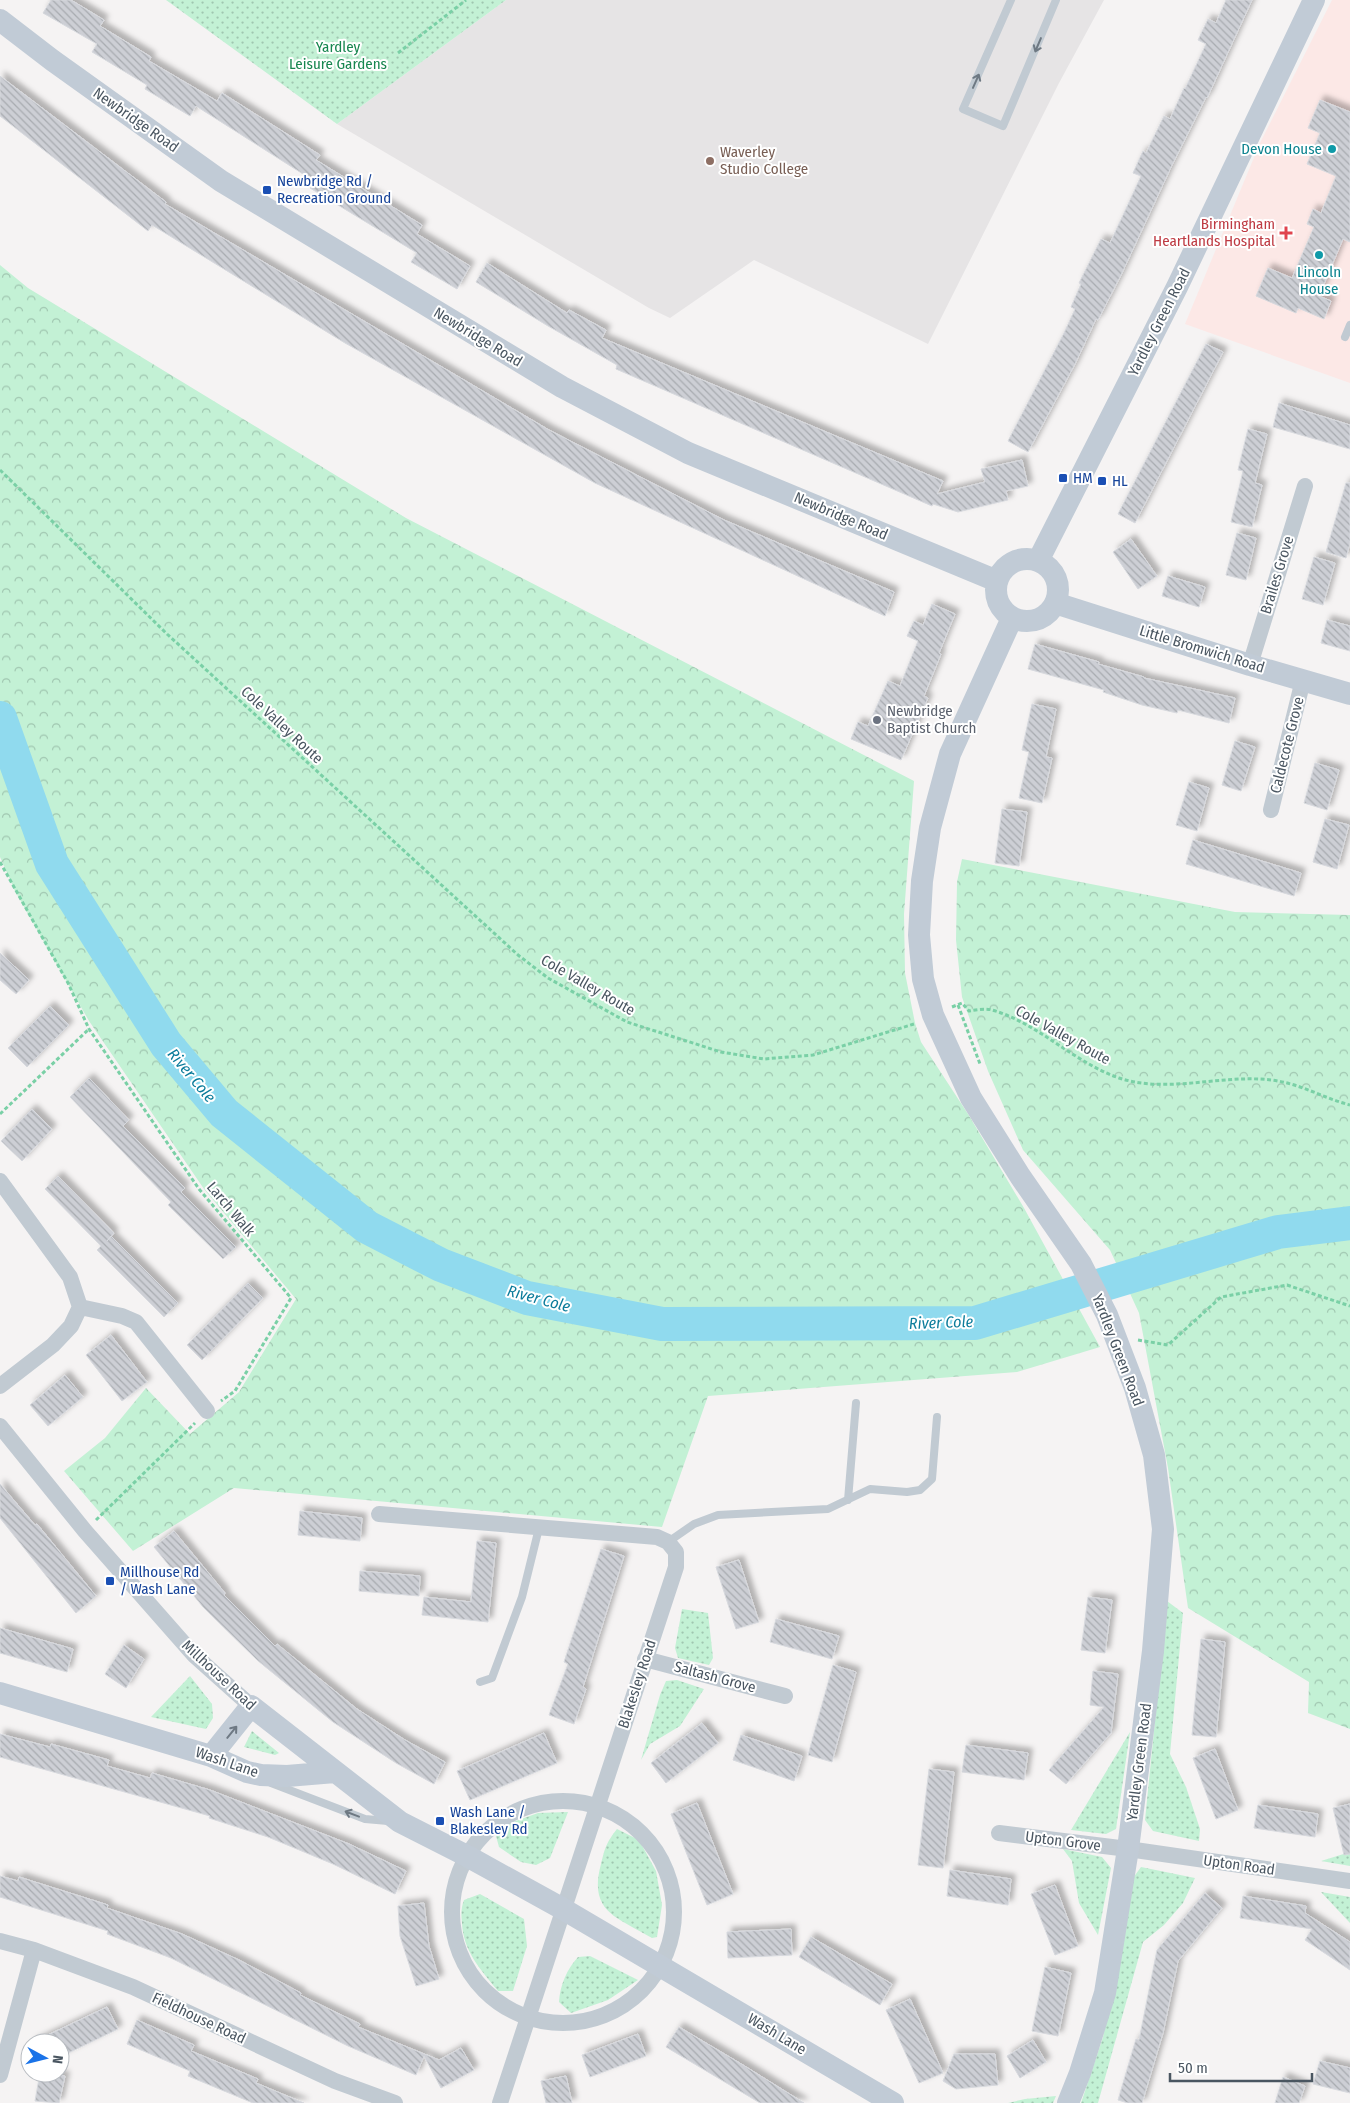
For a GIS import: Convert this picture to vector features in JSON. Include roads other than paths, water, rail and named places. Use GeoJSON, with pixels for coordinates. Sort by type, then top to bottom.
{"type":"FeatureCollection","features":[{"type":"Feature","properties":{"kind":"street","name":"Yardley Green Road"},"geometry":{"type":"LineString","coordinates":[[1038,561],[1177,287],[1314,0]]}},
{"type":"Feature","properties":{"kind":"street","name":"Newbridge Road"},"geometry":{"type":"LineString","coordinates":[[0,20],[52,60],[221,181],[562,387],[688,453],[997,581]]}},
{"type":"Feature","properties":{"kind":"street","name":"Brailes Grove"},"geometry":{"type":"LineString","coordinates":[[1250,665],[1305,486]]}},
{"type":"Feature","properties":{"kind":"street"},"geometry":{"type":"LineString","coordinates":[[1024,559],[1038,561],[1048,568],[1057,584],[1055,603],[1043,616],[1032,621],[1022,622],[1012,618],[1003,611],[997,599],[997,581],[1000,573],[1012,563],[1024,559]]}},
{"type":"Feature","properties":{"kind":"street","name":"Little Bromwich Road"},"geometry":{"type":"LineString","coordinates":[[1055,603],[1250,665],[1350,694]]}},
{"type":"Feature","properties":{"kind":"street","name":"Yardley Green Road"},"geometry":{"type":"LineString","coordinates":[[1012,618],[950,754],[930,828],[922,881],[920,935],[923,979],[933,1015],[970,1098],[1020,1176],[1081,1264],[1107,1315],[1135,1388],[1154,1456],[1163,1529],[1153,1652],[1128,1849],[1105,1992],[1080,2073],[1068,2103]]}},
{"type":"Feature","properties":{"kind":"street","name":"Caldecote Grove"},"geometry":{"type":"LineString","coordinates":[[1272,810],[1303,680]]}},
{"type":"Feature","properties":{"kind":"street"},"geometry":{"type":"LineString","coordinates":[[0,1181],[70,1277],[80,1307],[71,1326],[53,1345],[0,1386]]}},
{"type":"Feature","properties":{"kind":"street"},"geometry":{"type":"LineString","coordinates":[[80,1307],[122,1316],[136,1322],[207,1410]]}},
{"type":"Feature","properties":{"kind":"street","name":"Millhouse Road"},"geometry":{"type":"LineString","coordinates":[[0,1426],[85,1532],[194,1655],[251,1706],[335,1772]]}},
{"type":"Feature","properties":{"kind":"street"},"geometry":{"type":"LineString","coordinates":[[379,1514],[657,1537],[668,1542]]}},
{"type":"Feature","properties":{"kind":"street","name":"Blakesley Road"},"geometry":{"type":"LineString","coordinates":[[500,2103],[676,1567],[676,1552],[668,1542]]}},
{"type":"Feature","properties":{"kind":"street","name":"Saltash Grove"},"geometry":{"type":"LineString","coordinates":[[645,1659],[786,1696]]}},
{"type":"Feature","properties":{"kind":"street","name":"Wash Lane"},"geometry":{"type":"LineString","coordinates":[[0,1693],[211,1756],[247,1772],[260,1775],[287,1776],[335,1772],[400,1822],[467,1856],[563,1909],[893,2103]]}},
{"type":"Feature","properties":{"kind":"street"},"geometry":{"type":"LineString","coordinates":[[211,1756],[251,1706]]}},
{"type":"Feature","properties":{"kind":"street"},"geometry":{"type":"LineString","coordinates":[[569,1800],[598,1804],[633,1824],[649,1840],[661,1858],[670,1879],[674,1901],[674,1923],[670,1945],[661,1966],[648,1984],[632,2000],[613,2012],[592,2020],[569,2024],[528,2020],[505,2008],[488,1995],[473,1978],[462,1960],[455,1939],[452,1918],[452,1896],[458,1875],[467,1856],[500,1820],[521,1808],[544,1802],[569,1800]]}},
{"type":"Feature","properties":{"kind":"street","name":"Upton Grove"},"geometry":{"type":"LineString","coordinates":[[998,1834],[1128,1849]]}},
{"type":"Feature","properties":{"kind":"street","name":"Upton Road"},"geometry":{"type":"LineString","coordinates":[[1128,1849],[1350,1881]]}},
{"type":"Feature","properties":{"kind":"street","name":"Fieldhouse Road"},"geometry":{"type":"LineString","coordinates":[[0,1940],[34,1950],[133,1987],[334,2081],[395,2103]]}},
{"type":"Feature","properties":{"kind":"street"},"geometry":{"type":"LineString","coordinates":[[0,2075],[34,1950]]}},
{"type":"Feature","properties":{"kind":"lane"},"geometry":{"type":"LineString","coordinates":[[1011,0],[963,109],[1004,126],[1056,0]]}},
{"type":"Feature","properties":{"kind":"lane"},"geometry":{"type":"LineString","coordinates":[[1345,337],[1350,325]]}},
{"type":"Feature","properties":{"kind":"lane"},"geometry":{"type":"LineString","coordinates":[[848,1500],[856,1403]]}},
{"type":"Feature","properties":{"kind":"lane"},"geometry":{"type":"LineString","coordinates":[[668,1542],[694,1524],[718,1515],[828,1509],[870,1489],[908,1492],[920,1490],[932,1479],[937,1417]]}},
{"type":"Feature","properties":{"kind":"lane"},"geometry":{"type":"LineString","coordinates":[[480,1682],[492,1678],[522,1597],[539,1528]]}},
{"type":"Feature","properties":{"kind":"lane"},"geometry":{"type":"LineString","coordinates":[[260,1775],[272,1784],[364,1819],[400,1822]]}},
{"type":"Feature","properties":{"kind":"waterway","name":"River Cole"},"geometry":{"type":"LineString","coordinates":[[0,718],[52,864],[166,1044],[224,1113],[367,1227],[441,1265],[527,1298],[662,1324],[975,1323],[1278,1232],[1350,1223]]}},
{"type":"Feature","properties":{"kind":"place","name":"Devon House"},"geometry":{"type":"Point","coordinates":[1332,149]}},
{"type":"Feature","properties":{"kind":"place","name":"Waverley Studio College"},"geometry":{"type":"Point","coordinates":[710,161]}},
{"type":"Feature","properties":{"kind":"place","name":"Newbridge Rd / Recreation Ground"},"geometry":{"type":"Point","coordinates":[267,190]}},
{"type":"Feature","properties":{"kind":"place","name":"Birmingham Heartlands Hospital"},"geometry":{"type":"Point","coordinates":[1286,233]}},
{"type":"Feature","properties":{"kind":"place","name":"Lincoln House"},"geometry":{"type":"Point","coordinates":[1319,255]}},
{"type":"Feature","properties":{"kind":"place","name":"HM"},"geometry":{"type":"Point","coordinates":[1063,478]}},
{"type":"Feature","properties":{"kind":"place","name":"HL"},"geometry":{"type":"Point","coordinates":[1102,481]}},
{"type":"Feature","properties":{"kind":"place","name":"Newbridge Baptist Church"},"geometry":{"type":"Point","coordinates":[877,720]}},
{"type":"Feature","properties":{"kind":"place","name":"Millhouse Rd / Wash Lane"},"geometry":{"type":"Point","coordinates":[110,1581]}},
{"type":"Feature","properties":{"kind":"place","name":"Wash Lane / Blakesley Rd"},"geometry":{"type":"Point","coordinates":[440,1821]}},
{"type":"Feature","properties":{"kind":"park label","name":"Yardley Leisure Gardens"},"geometry":{"type":"Point","coordinates":[338,56]}}]}
